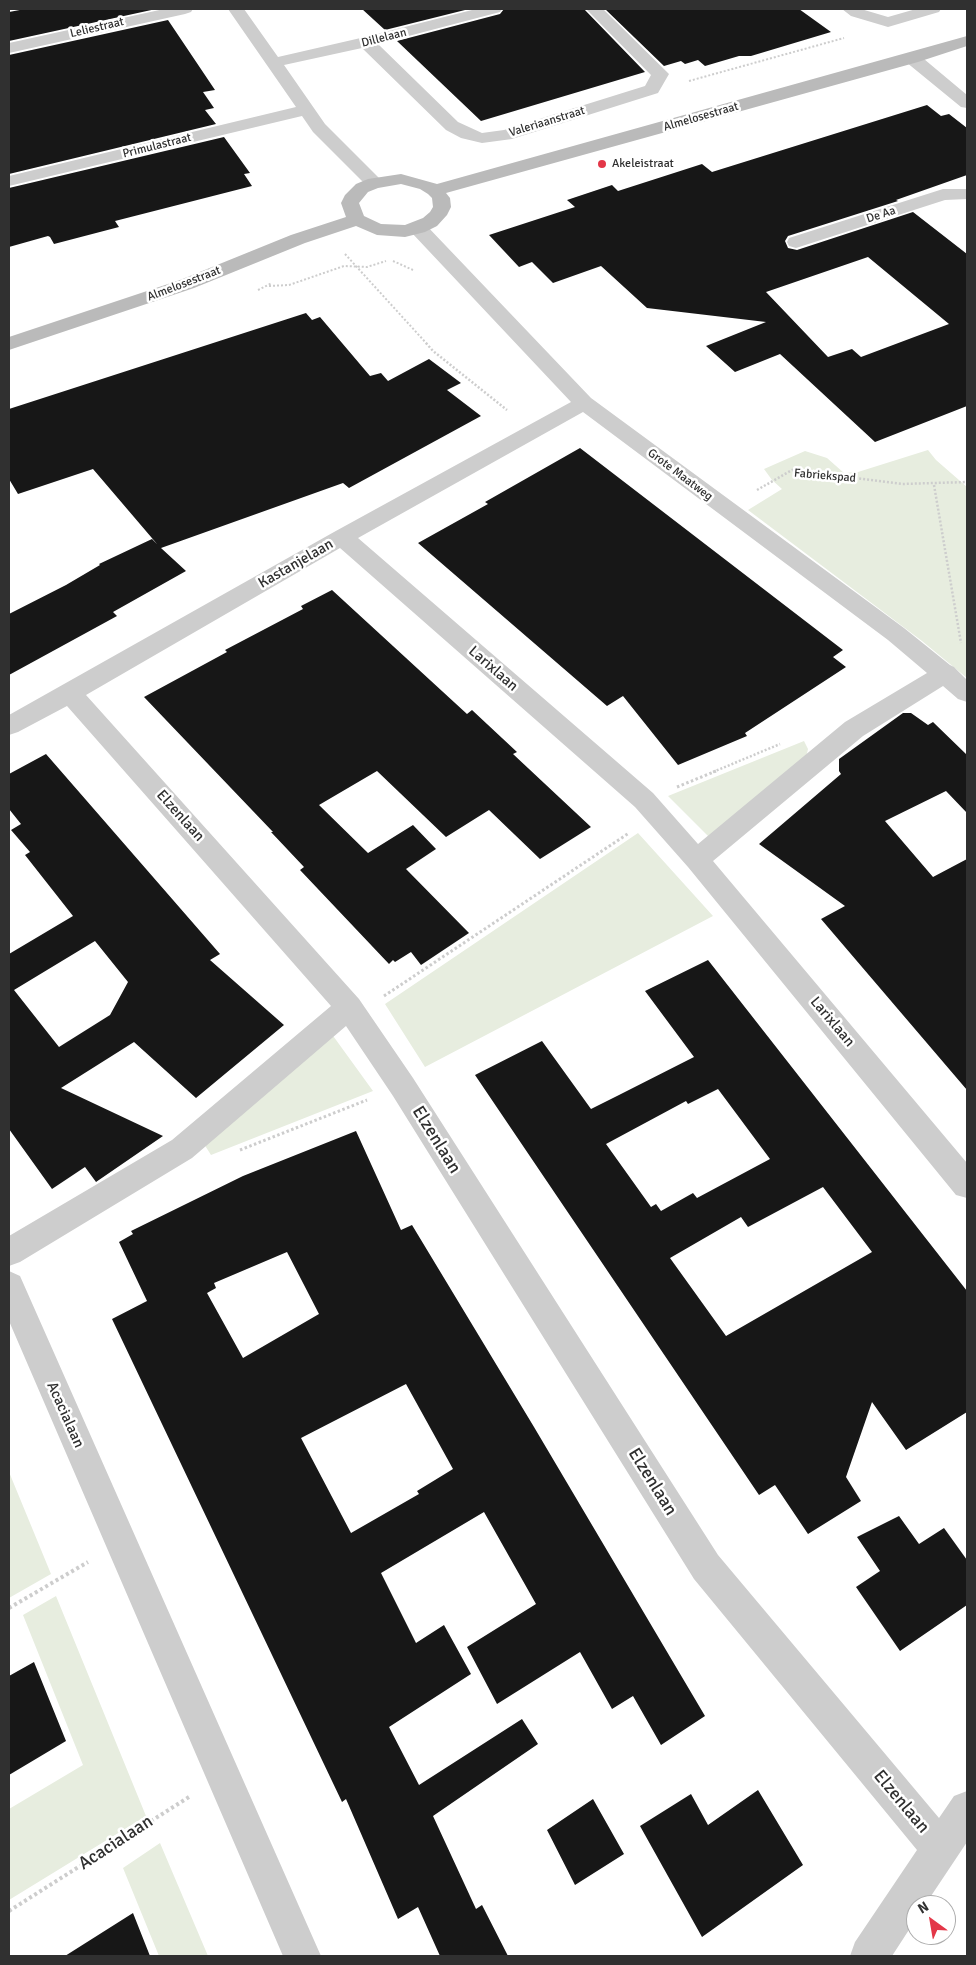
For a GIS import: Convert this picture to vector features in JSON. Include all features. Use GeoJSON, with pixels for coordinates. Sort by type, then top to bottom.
{"type":"FeatureCollection","features":[{"type":"Feature","properties":{"kind":"street","name":"Leliestraat"},"geometry":{"type":"LineString","coordinates":[[9,48],[185,9]]}},
{"type":"Feature","properties":{"kind":"street"},"geometry":{"type":"LineString","coordinates":[[236,9],[319,128],[374,183]]}},
{"type":"Feature","properties":{"kind":"street","name":"Dillelaan"},"geometry":{"type":"LineString","coordinates":[[272,63],[366,42],[494,9]]}},
{"type":"Feature","properties":{"kind":"street"},"geometry":{"type":"LineString","coordinates":[[594,9],[660,74],[652,89]]}},
{"type":"Feature","properties":{"kind":"street"},"geometry":{"type":"LineString","coordinates":[[850,9],[857,13],[888,22],[933,9]]}},
{"type":"Feature","properties":{"kind":"street","name":"Almelosestraat"},"geometry":{"type":"LineString","coordinates":[[435,190],[912,58],[967,41]]}},
{"type":"Feature","properties":{"kind":"street","name":"Valeriaanstraat"},"geometry":{"type":"LineString","coordinates":[[366,42],[452,126],[467,134],[482,138],[506,135],[652,89]]}},
{"type":"Feature","properties":{"kind":"street"},"geometry":{"type":"LineString","coordinates":[[912,58],[967,103]]}},
{"type":"Feature","properties":{"kind":"street","name":"Primulastraat"},"geometry":{"type":"LineString","coordinates":[[9,181],[306,110]]}},
{"type":"Feature","properties":{"kind":"street"},"geometry":{"type":"LineString","coordinates":[[387,180],[414,181],[435,190],[441,198],[442,207],[438,215],[430,222],[418,228],[391,231],[366,226],[357,220],[350,204],[354,195],[362,188],[387,180]]}},
{"type":"Feature","properties":{"kind":"street","name":"De Aa"},"geometry":{"type":"LineString","coordinates":[[796,242],[943,195],[967,194]]}},
{"type":"Feature","properties":{"kind":"street","name":"Almelosestraat"},"geometry":{"type":"LineString","coordinates":[[9,344],[187,284],[298,239],[357,220]]}},
{"type":"Feature","properties":{"kind":"street","name":"Grote Maatweg"},"geometry":{"type":"LineString","coordinates":[[418,228],[584,403],[896,634],[967,693]]}},
{"type":"Feature","properties":{"kind":"street","name":"Kastanjelaan"},"geometry":{"type":"LineString","coordinates":[[9,726],[532,430],[584,403]]}},
{"type":"Feature","properties":{"kind":"street","name":"Larixlaan"},"geometry":{"type":"LineString","coordinates":[[342,537],[650,808],[697,860],[967,1185]]}},
{"type":"Feature","properties":{"kind":"street"},"geometry":{"type":"LineString","coordinates":[[697,860],[854,729],[946,674]]}},
{"type":"Feature","properties":{"kind":"street","name":"Elzenlaan"},"geometry":{"type":"LineString","coordinates":[[70,693],[352,1011],[403,1087],[706,1567],[941,1850]]}},
{"type":"Feature","properties":{"kind":"street"},"geometry":{"type":"LineString","coordinates":[[9,1252],[182,1149],[352,1011]]}},
{"type":"Feature","properties":{"kind":"street","name":"Acacialaan"},"geometry":{"type":"LineString","coordinates":[[9,1286],[302,1956]]}},
{"type":"Feature","properties":{"kind":"street"},"geometry":{"type":"LineString","coordinates":[[869,1956],[967,1809]]}},
{"type":"Feature","properties":{"kind":"path"},"geometry":{"type":"LineString","coordinates":[[652,89],[662,88],[852,36]]}},
{"type":"Feature","properties":{"kind":"path"},"geometry":{"type":"LineString","coordinates":[[342,250],[433,351],[532,430]]}},
{"type":"Feature","properties":{"kind":"path"},"geometry":{"type":"LineString","coordinates":[[269,286],[289,284],[344,266],[368,267],[390,259]]}},
{"type":"Feature","properties":{"kind":"path","name":"Fabriekspad"},"geometry":{"type":"LineString","coordinates":[[725,508],[792,470],[902,484],[967,482]]}},
{"type":"Feature","properties":{"kind":"path"},"geometry":{"type":"LineString","coordinates":[[934,484],[964,656],[946,674]]}},
{"type":"Feature","properties":{"kind":"path"},"geometry":{"type":"LineString","coordinates":[[352,1011],[650,808],[782,743]]}},
{"type":"Feature","properties":{"kind":"path"},"geometry":{"type":"LineString","coordinates":[[231,1153],[403,1087]]}},
{"type":"Feature","properties":{"kind":"path"},"geometry":{"type":"LineString","coordinates":[[9,1608],[122,1543]]}},
{"type":"Feature","properties":{"kind":"path","name":"Acacialaan"},"geometry":{"type":"LineString","coordinates":[[9,1911],[223,1776]]}},
{"type":"Feature","properties":{"kind":"shaded area"},"geometry":{"type":"Polygon","coordinates":[[[928,450],[936,460],[967,487],[967,678],[922,641],[748,510],[782,489],[764,469],[805,451],[827,458],[844,473],[858,472],[928,450]]]}},
{"type":"Feature","properties":{"kind":"shaded area"},"geometry":{"type":"Polygon","coordinates":[[[804,741],[808,749],[805,762],[712,840],[668,796],[804,741]]]}},
{"type":"Feature","properties":{"kind":"shaded area"},"geometry":{"type":"Polygon","coordinates":[[[638,833],[713,916],[425,1067],[385,1004],[638,833]]]}},
{"type":"Feature","properties":{"kind":"shaded area"},"geometry":{"type":"Polygon","coordinates":[[[331,1033],[373,1091],[211,1155],[204,1144],[331,1033]]]}},
{"type":"Feature","properties":{"kind":"shaded area"},"geometry":{"type":"Polygon","coordinates":[[[9,1472],[51,1574],[9,1598],[9,1472]]]}},
{"type":"Feature","properties":{"kind":"shaded area"},"geometry":{"type":"Polygon","coordinates":[[[56,1596],[146,1816],[9,1900],[9,1809],[83,1765],[23,1615],[56,1596]]]}},
{"type":"Feature","properties":{"kind":"shaded area"},"geometry":{"type":"Polygon","coordinates":[[[160,1843],[208,1956],[159,1956],[123,1868],[160,1843]]]}},
{"type":"Feature","properties":{"kind":"building"},"geometry":{"type":"Polygon","coordinates":[[[25,9],[156,9],[9,41],[9,12],[25,9]]]}},
{"type":"Feature","properties":{"kind":"building"},"geometry":{"type":"Polygon","coordinates":[[[362,9],[469,9],[385,30],[362,9]]]}},
{"type":"Feature","properties":{"kind":"building"},"geometry":{"type":"Polygon","coordinates":[[[504,9],[584,9],[645,72],[481,121],[397,41],[500,14],[504,9]]]}},
{"type":"Feature","properties":{"kind":"building"},"geometry":{"type":"Polygon","coordinates":[[[605,9],[799,9],[831,32],[751,56],[739,56],[705,66],[698,60],[685,64],[681,61],[664,66],[605,9]]]}},
{"type":"Feature","properties":{"kind":"building"},"geometry":{"type":"Polygon","coordinates":[[[168,20],[215,90],[203,92],[214,108],[205,110],[216,124],[9,174],[9,55],[168,20]]]}},
{"type":"Feature","properties":{"kind":"building"},"geometry":{"type":"Polygon","coordinates":[[[927,105],[941,116],[949,114],[967,128],[967,175],[896,200],[898,201],[788,236],[785,241],[788,248],[797,250],[913,212],[967,254],[967,406],[875,442],[780,354],[735,372],[706,346],[766,322],[647,308],[601,266],[553,283],[532,262],[519,267],[489,235],[575,207],[567,200],[612,185],[618,191],[702,164],[712,172],[927,105]],[[868,257],[766,292],[828,357],[852,349],[861,357],[949,324],[868,257]]]}},
{"type":"Feature","properties":{"kind":"building"},"geometry":{"type":"Polygon","coordinates":[[[224,137],[250,173],[244,174],[252,186],[115,221],[119,227],[54,244],[48,236],[9,247],[9,188],[224,137]]]}},
{"type":"Feature","properties":{"kind":"building"},"geometry":{"type":"Polygon","coordinates":[[[306,313],[312,320],[320,317],[370,376],[381,373],[388,381],[429,359],[461,383],[447,390],[481,416],[349,488],[343,483],[161,548],[186,571],[113,612],[117,616],[9,675],[9,614],[66,585],[99,564],[152,539],[157,544],[93,469],[18,494],[9,479],[9,409],[306,313]]]}},
{"type":"Feature","properties":{"kind":"building"},"geometry":{"type":"Polygon","coordinates":[[[580,448],[843,650],[833,657],[846,667],[745,733],[747,736],[678,765],[623,696],[607,706],[418,543],[488,504],[485,502],[580,448]]]}},
{"type":"Feature","properties":{"kind":"building"},"geometry":{"type":"Polygon","coordinates":[[[332,590],[467,714],[472,710],[517,752],[513,754],[591,827],[540,859],[489,810],[446,837],[377,771],[319,805],[368,853],[413,825],[436,849],[406,869],[469,933],[421,965],[411,952],[395,962],[393,960],[389,964],[300,870],[304,867],[271,832],[273,832],[144,697],[227,652],[225,650],[303,609],[301,606],[332,590]]]}},
{"type":"Feature","properties":{"kind":"building"},"geometry":{"type":"Polygon","coordinates":[[[903,713],[911,713],[928,725],[933,722],[967,755],[967,813],[946,791],[885,821],[933,877],[967,859],[967,1090],[821,919],[845,906],[759,844],[841,774],[839,771],[839,759],[903,713]]]}},
{"type":"Feature","properties":{"kind":"building"},"geometry":{"type":"Polygon","coordinates":[[[46,754],[220,954],[210,960],[284,1025],[196,1098],[134,1042],[61,1088],[163,1136],[96,1182],[85,1167],[52,1189],[9,1129],[9,954],[73,916],[25,855],[30,852],[11,830],[21,824],[9,809],[9,774],[46,754]],[[95,941],[14,990],[59,1047],[110,1015],[128,982],[95,941]]]}},
{"type":"Feature","properties":{"kind":"building"},"geometry":{"type":"Polygon","coordinates":[[[708,960],[967,1291],[967,1412],[906,1450],[872,1402],[846,1477],[861,1501],[808,1534],[775,1485],[759,1495],[475,1075],[542,1041],[591,1109],[694,1057],[645,991],[708,960]],[[718,1089],[688,1104],[686,1101],[606,1144],[651,1207],[656,1204],[661,1211],[693,1193],[697,1198],[770,1159],[718,1089]],[[823,1187],[748,1227],[741,1217],[670,1258],[726,1336],[872,1252],[823,1187]]]}},
{"type":"Feature","properties":{"kind":"building"},"geometry":{"type":"Polygon","coordinates":[[[356,1131],[401,1230],[412,1225],[705,1716],[661,1745],[633,1696],[612,1709],[580,1652],[497,1704],[467,1647],[536,1604],[484,1512],[381,1573],[416,1643],[444,1625],[471,1674],[389,1727],[419,1785],[522,1719],[538,1744],[433,1816],[476,1909],[482,1905],[508,1956],[440,1956],[418,1907],[398,1919],[346,1799],[342,1802],[112,1319],[147,1301],[119,1242],[133,1234],[131,1231],[243,1176],[356,1131]],[[287,1252],[214,1283],[216,1288],[207,1293],[243,1358],[319,1314],[287,1252]],[[406,1384],[301,1438],[351,1533],[419,1494],[417,1491],[453,1469],[406,1384]]]}},
{"type":"Feature","properties":{"kind":"building"},"geometry":{"type":"Polygon","coordinates":[[[899,1516],[919,1544],[944,1528],[967,1560],[967,1605],[900,1651],[856,1587],[880,1571],[857,1537],[899,1516]]]}},
{"type":"Feature","properties":{"kind":"building"},"geometry":{"type":"Polygon","coordinates":[[[34,1662],[66,1741],[9,1775],[9,1676],[34,1662]]]}},
{"type":"Feature","properties":{"kind":"building"},"geometry":{"type":"Polygon","coordinates":[[[758,1790],[803,1865],[702,1937],[640,1826],[691,1794],[708,1825],[758,1790]]]}},
{"type":"Feature","properties":{"kind":"building"},"geometry":{"type":"Polygon","coordinates":[[[593,1799],[624,1854],[575,1885],[547,1830],[593,1799]]]}},
{"type":"Feature","properties":{"kind":"building"},"geometry":{"type":"Polygon","coordinates":[[[133,1913],[150,1956],[65,1956],[133,1913]]]}},
{"type":"Feature","properties":{"kind":"place","name":"Akeleistraat"},"geometry":{"type":"Point","coordinates":[602,164]}}]}
